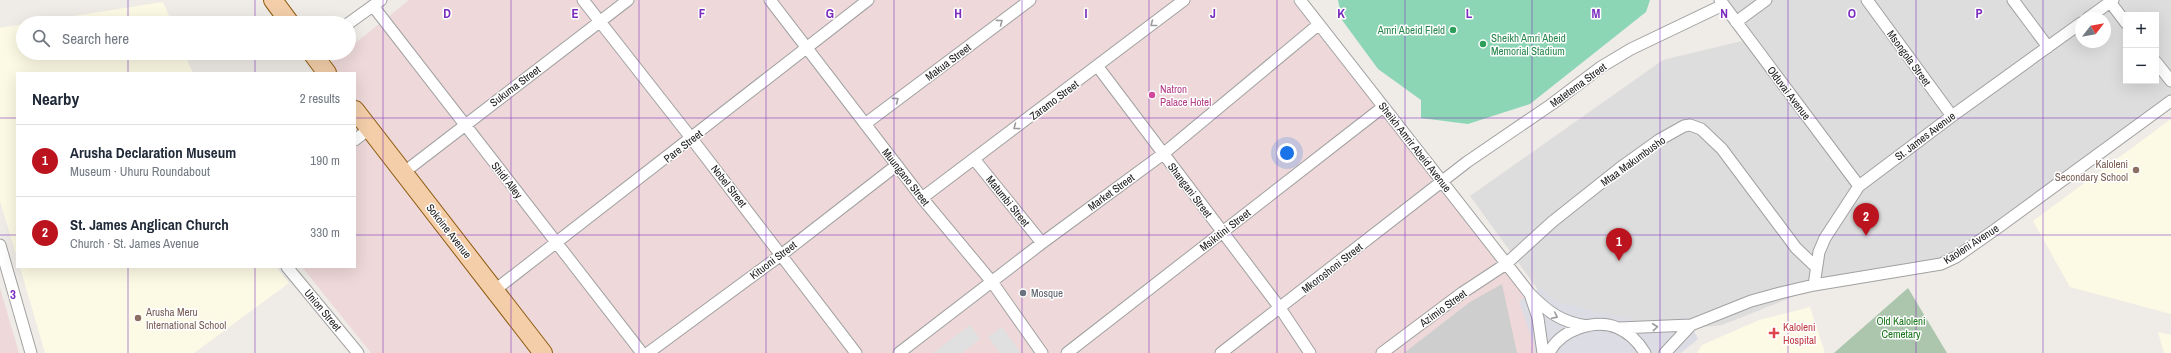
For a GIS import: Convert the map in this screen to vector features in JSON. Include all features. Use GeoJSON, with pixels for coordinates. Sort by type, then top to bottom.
{"type":"FeatureCollection","features":[{"type":"Feature","properties":{"kind":"main road"},"geometry":{"type":"LineString","coordinates":[[273,0],[285,16]]}},
{"type":"Feature","properties":{"kind":"main road"},"geometry":{"type":"LineString","coordinates":[[317,60],[326,72]]}},
{"type":"Feature","properties":{"kind":"main road","name":"Sokoine Avenue"},"geometry":{"type":"LineString","coordinates":[[356,111],[543,353]]}},
{"type":"Feature","properties":{"kind":"street","name":"Nobel Street"},"geometry":{"type":"LineString","coordinates":[[583,0],[856,353]]}},
{"type":"Feature","properties":{"kind":"street","name":"Sukuma Street"},"geometry":{"type":"LineString","coordinates":[[403,173],[464,124],[628,0]]}},
{"type":"Feature","properties":{"kind":"street","name":"Muungano Street"},"geometry":{"type":"LineString","coordinates":[[770,0],[922,198],[992,282],[1042,353]]}},
{"type":"Feature","properties":{"kind":"street","name":"Pare Street"},"geometry":{"type":"LineString","coordinates":[[495,290],[692,139],[868,0]]}},
{"type":"Feature","properties":{"kind":"street","name":"Makua Street"},"geometry":{"type":"LineString","coordinates":[[865,124],[1030,0]]}},
{"type":"Feature","properties":{"kind":"street","name":"Zaramo Street"},"geometry":{"type":"LineString","coordinates":[[922,198],[1098,67],[1184,0]]}},
{"type":"Feature","properties":{"kind":"street","name":"Sheikh Amrir Abeid Avenue"},"geometry":{"type":"LineString","coordinates":[[1300,0],[1318,25],[1530,294]]}},
{"type":"Feature","properties":{"kind":"street"},"geometry":{"type":"LineString","coordinates":[[1736,22],[1766,0]]}},
{"type":"Feature","properties":{"kind":"street","name":"Msongola Street"},"geometry":{"type":"LineString","coordinates":[[1867,0],[1952,116]]}},
{"type":"Feature","properties":{"kind":"street"},"geometry":{"type":"LineString","coordinates":[[2013,0],[2048,47]]}},
{"type":"Feature","properties":{"kind":"street"},"geometry":{"type":"LineString","coordinates":[[2096,12],[2111,1],[2123,19]]}},
{"type":"Feature","properties":{"kind":"street","name":"Olduvai Avenue"},"geometry":{"type":"LineString","coordinates":[[1722,2],[1860,186]]}},
{"type":"Feature","properties":{"kind":"street","name":"Matetema Street"},"geometry":{"type":"LineString","coordinates":[[1442,182],[1467,162],[1552,104],[1601,67],[1631,48],[1722,2]]}},
{"type":"Feature","properties":{"kind":"street"},"geometry":{"type":"LineString","coordinates":[[356,18],[377,3]]}},
{"type":"Feature","properties":{"kind":"street","name":"Shidi Alley"},"geometry":{"type":"LineString","coordinates":[[377,3],[464,124],[642,353]]}},
{"type":"Feature","properties":{"kind":"street","name":"Market Street"},"geometry":{"type":"LineString","coordinates":[[899,353],[1042,243],[1163,154],[1318,25]]}},
{"type":"Feature","properties":{"kind":"street","name":"St. James Avenue"},"geometry":{"type":"LineString","coordinates":[[1814,285],[1819,252],[1825,238],[1860,186],[1952,116],[2075,27]]}},
{"type":"Feature","properties":{"kind":"street"},"geometry":{"type":"LineString","coordinates":[[2159,66],[2171,81]]}},
{"type":"Feature","properties":{"kind":"street","name":"Shangani Street"},"geometry":{"type":"LineString","coordinates":[[1098,67],[1280,308],[1310,353]]}},
{"type":"Feature","properties":{"kind":"street","name":"Kaoleni Avenue"},"geometry":{"type":"LineString","coordinates":[[1587,326],[1606,325],[1619,328],[1691,325],[1751,301],[1814,285],[1928,267],[1956,256],[2171,101]]}},
{"type":"Feature","properties":{"kind":"street","name":"Msikitini Street"},"geometry":{"type":"LineString","coordinates":[[1067,353],[1383,107]]}},
{"type":"Feature","properties":{"kind":"street","name":"Mtaa Makumbusho"},"geometry":{"type":"LineString","coordinates":[[1506,264],[1552,222],[1620,168],[1659,140],[1684,126],[1690,125],[1701,129],[1722,149],[1796,248],[1816,267]]}},
{"type":"Feature","properties":{"kind":"street"},"geometry":{"type":"LineString","coordinates":[[356,139],[369,129]]}},
{"type":"Feature","properties":{"kind":"street","name":"Matumbi Street"},"geometry":{"type":"LineString","coordinates":[[974,159],[1042,243]]}},
{"type":"Feature","properties":{"kind":"street","name":"Kituoni Street"},"geometry":{"type":"LineString","coordinates":[[648,353],[781,255],[897,165]]}},
{"type":"Feature","properties":{"kind":"street","name":"Mkoroshoni Street"},"geometry":{"type":"LineString","coordinates":[[1221,353],[1442,182]]}},
{"type":"Feature","properties":{"kind":"street"},"geometry":{"type":"LineString","coordinates":[[0,245],[31,353]]}},
{"type":"Feature","properties":{"kind":"street","name":"Azimio Street"},"geometry":{"type":"LineString","coordinates":[[1382,353],[1462,293],[1506,264]]}},
{"type":"Feature","properties":{"kind":"street","name":"Union Street"},"geometry":{"type":"LineString","coordinates":[[288,268],[358,353]]}},
{"type":"Feature","properties":{"kind":"street"},"geometry":{"type":"LineString","coordinates":[[1530,294],[1548,312],[1571,323],[1587,326]]}},
{"type":"Feature","properties":{"kind":"street"},"geometry":{"type":"LineString","coordinates":[[1530,294],[1538,318],[1543,353]]}},
{"type":"Feature","properties":{"kind":"street","name":"Kaoleni Avenue"},"geometry":{"type":"LineString","coordinates":[[1665,353],[1691,325]]}},
{"type":"Feature","properties":{"kind":"street"},"geometry":{"type":"LineString","coordinates":[[1549,353],[1560,339],[1573,330],[1587,326]]}},
{"type":"Feature","properties":{"kind":"street"},"geometry":{"type":"LineString","coordinates":[[1619,328],[1638,343],[1645,353]]}},
{"type":"Feature","properties":{"kind":"shaded area"},"geometry":{"type":"Polygon","coordinates":[[[409,0],[1292,0],[1552,332],[1554,353],[371,353],[303,268],[356,268],[356,72],[319,72],[334,60],[356,60],[356,42],[409,0]]]}},
{"type":"Feature","properties":{"kind":"shaded area"},"geometry":{"type":"Polygon","coordinates":[[[1728,0],[2171,0],[2171,106],[1956,262],[1805,292],[1722,325],[1642,334],[1552,309],[1470,196],[1663,60],[1754,38],[1728,0]]]}},
{"type":"Feature","properties":{"kind":"shaded area"},"geometry":{"type":"Polygon","coordinates":[[[163,2],[169,16],[74,16],[163,2]]]}},
{"type":"Feature","properties":{"kind":"shaded area"},"geometry":{"type":"Polygon","coordinates":[[[16,25],[16,60],[187,60],[193,72],[16,72],[16,255],[0,201],[0,28],[16,25]]]}},
{"type":"Feature","properties":{"kind":"shaded area","name":"Kaloleni Secondary School"},"geometry":{"type":"Polygon","coordinates":[[[2171,119],[2171,314],[2070,287],[2033,221],[2171,119]]]}},
{"type":"Feature","properties":{"kind":"shaded area","name":"Arusha Meru International School"},"geometry":{"type":"Polygon","coordinates":[[[20,268],[277,268],[289,283],[194,353],[45,353],[20,268]]]}},
{"type":"Feature","properties":{"kind":"shaded area"},"geometry":{"type":"Polygon","coordinates":[[[1502,284],[1517,353],[1404,353],[1470,302],[1502,284]]]}},
{"type":"Feature","properties":{"kind":"shaded area"},"geometry":{"type":"Polygon","coordinates":[[[1541,287],[1556,302],[1641,322],[1662,321],[1687,317],[1698,339],[1681,353],[1534,353],[1534,345],[1519,301],[1541,287]]]}},
{"type":"Feature","properties":{"kind":"shaded area"},"geometry":{"type":"Polygon","coordinates":[[[0,288],[19,353],[0,353],[0,288]]]}},
{"type":"Feature","properties":{"kind":"shaded area","name":"Kaloleni Hospital"},"geometry":{"type":"Polygon","coordinates":[[[1810,307],[1825,353],[1697,353],[1702,345],[1759,320],[1810,307]]]}},
{"type":"Feature","properties":{"kind":"shaded area"},"geometry":{"type":"Polygon","coordinates":[[[970,325],[980,339],[962,353],[933,353],[970,325]]]}},
{"type":"Feature","properties":{"kind":"shaded area"},"geometry":{"type":"Polygon","coordinates":[[[1002,327],[1021,353],[1000,353],[988,337],[1002,327]]]}},
{"type":"Feature","properties":{"kind":"shaded area"},"geometry":{"type":"Polygon","coordinates":[[[2158,332],[2171,335],[2171,353],[2164,353],[2158,332]]]}},
{"type":"Feature","properties":{"kind":"green space","name":"Sheikh Amri Abeid Memorial Stadium"},"geometry":{"type":"Polygon","coordinates":[[[1338,0],[1650,0],[1646,12],[1530,104],[1468,124],[1421,118],[1421,100],[1378,69],[1342,20],[1338,0]]]}},
{"type":"Feature","properties":{"kind":"green space","name":"Old Kaloleni Cemetary"},"geometry":{"type":"Polygon","coordinates":[[[1908,288],[1947,353],[1834,353],[1908,288]]]}},
{"type":"Feature","properties":{"kind":"place","name":"Amri Abeid FIeld"},"geometry":{"type":"Point","coordinates":[1453,30]}},
{"type":"Feature","properties":{"kind":"place","name":"Sheikh Amri Abeid Memorial Stadium"},"geometry":{"type":"Point","coordinates":[1483,44]}},
{"type":"Feature","properties":{"kind":"place","name":"Natron Palace Hotel"},"geometry":{"type":"Point","coordinates":[1152,95]}},
{"type":"Feature","properties":{"kind":"place","name":"Kaloleni Secondary School"},"geometry":{"type":"Point","coordinates":[2136,170]}},
{"type":"Feature","properties":{"kind":"place","name":"St. James Anglican Church"},"geometry":{"type":"Point","coordinates":[1866,236]}},
{"type":"Feature","properties":{"kind":"place","name":"Arusha Declaration Museum"},"geometry":{"type":"Point","coordinates":[1619,261]}},
{"type":"Feature","properties":{"kind":"place","name":"Mosque"},"geometry":{"type":"Point","coordinates":[1023,293]}},
{"type":"Feature","properties":{"kind":"place","name":"Arusha Meru International School"},"geometry":{"type":"Point","coordinates":[138,318]}},
{"type":"Feature","properties":{"kind":"place","name":"Kaloleni Hospital"},"geometry":{"type":"Point","coordinates":[1774,333]}}]}
